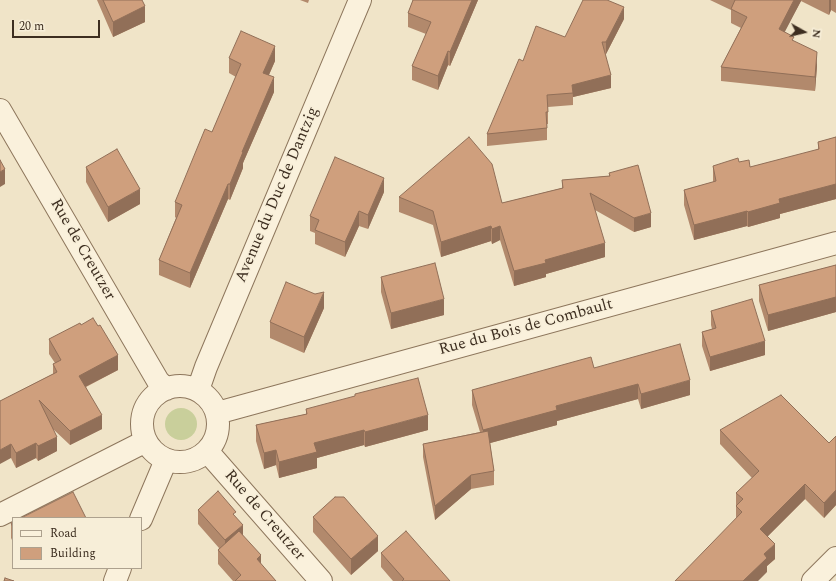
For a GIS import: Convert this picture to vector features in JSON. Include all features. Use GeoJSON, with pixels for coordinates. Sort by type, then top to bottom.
{"type":"FeatureCollection","features":[{"type":"Feature","properties":{"kind":"street","name":"Avenue du Duc de Dantzig"},"geometry":{"type":"LineString","coordinates":[[198,390],[206,367],[360,0]]}},
{"type":"Feature","properties":{"kind":"street","name":"Rue de Creutzer"},"geometry":{"type":"LineString","coordinates":[[0,110],[158,380],[166,389]]}},
{"type":"Feature","properties":{"kind":"street","name":"Rue du Bois de Combault"},"geometry":{"type":"LineString","coordinates":[[217,413],[836,243]]}},
{"type":"Feature","properties":{"kind":"street"},"geometry":{"type":"LineString","coordinates":[[176,386],[198,390],[206,396],[217,413],[217,433],[214,442],[199,458],[189,462],[166,460],[151,449],[146,441],[142,429],[143,417],[147,405],[155,396],[166,389],[176,386]]}},
{"type":"Feature","properties":{"kind":"street"},"geometry":{"type":"LineString","coordinates":[[0,515],[146,441]]}},
{"type":"Feature","properties":{"kind":"street","name":"Rue de Creutzer"},"geometry":{"type":"LineString","coordinates":[[207,451],[321,581]]}},
{"type":"Feature","properties":{"kind":"street"},"geometry":{"type":"LineString","coordinates":[[142,517],[166,460]]}},
{"type":"Feature","properties":{"kind":"street"},"geometry":{"type":"LineString","coordinates":[[813,581],[836,558]]}},
{"type":"Feature","properties":{"kind":"street"},"geometry":{"type":"LineString","coordinates":[[115,581],[120,569]]}},
{"type":"Feature","properties":{"kind":"green space"},"geometry":{"type":"Polygon","coordinates":[[[181,408],[190,411],[194,415],[197,424],[194,433],[190,437],[181,440],[172,437],[168,433],[165,424],[168,415],[172,411],[181,408]]]}},
{"type":"Feature","properties":{"kind":"building"},"geometry":{"type":"Polygon","coordinates":[[[103,0],[142,0],[145,6],[113,22],[103,0]]]}},
{"type":"Feature","properties":{"kind":"building"},"geometry":{"type":"Polygon","coordinates":[[[413,0],[472,0],[438,76],[412,66],[431,22],[408,13],[413,0]]]}},
{"type":"Feature","properties":{"kind":"building"},"geometry":{"type":"Polygon","coordinates":[[[583,0],[607,0],[624,7],[606,42],[602,42],[611,75],[572,85],[573,93],[547,95],[547,128],[487,134],[519,59],[523,61],[536,26],[565,37],[583,0]]]}},
{"type":"Feature","properties":{"kind":"building"},"geometry":{"type":"Polygon","coordinates":[[[735,0],[794,0],[779,29],[794,37],[792,40],[817,52],[815,77],[721,67],[747,17],[731,9],[735,0]]]}},
{"type":"Feature","properties":{"kind":"building"},"geometry":{"type":"Polygon","coordinates":[[[241,31],[275,46],[263,73],[274,77],[230,184],[228,184],[190,273],[159,260],[182,205],[175,202],[205,129],[212,132],[241,64],[229,58],[241,31]]]}},
{"type":"Feature","properties":{"kind":"building"},"geometry":{"type":"Polygon","coordinates":[[[469,137],[492,164],[502,203],[563,188],[562,180],[610,176],[609,173],[638,165],[651,213],[634,218],[590,193],[605,243],[545,260],[546,263],[514,271],[500,226],[492,229],[491,226],[441,242],[433,211],[399,197],[469,137]]]}},
{"type":"Feature","properties":{"kind":"building"},"geometry":{"type":"Polygon","coordinates":[[[836,137],[836,184],[779,199],[780,203],[694,225],[684,190],[716,181],[713,166],[738,158],[739,162],[749,160],[750,167],[819,149],[818,142],[836,137]]]}},
{"type":"Feature","properties":{"kind":"building"},"geometry":{"type":"Polygon","coordinates":[[[117,149],[140,189],[108,207],[86,167],[117,149]]]}},
{"type":"Feature","properties":{"kind":"building"},"geometry":{"type":"Polygon","coordinates":[[[335,157],[384,178],[368,215],[359,211],[345,242],[315,230],[319,220],[310,216],[335,157]]]}},
{"type":"Feature","properties":{"kind":"building"},"geometry":{"type":"Polygon","coordinates":[[[0,160],[5,169],[0,172],[0,160]]]}},
{"type":"Feature","properties":{"kind":"building"},"geometry":{"type":"Polygon","coordinates":[[[435,263],[444,299],[391,313],[381,277],[435,263]]]}},
{"type":"Feature","properties":{"kind":"building"},"geometry":{"type":"Polygon","coordinates":[[[836,265],[836,297],[768,315],[759,285],[836,265]]]}},
{"type":"Feature","properties":{"kind":"building"},"geometry":{"type":"Polygon","coordinates":[[[286,282],[315,294],[324,292],[304,337],[270,322],[286,282]]]}},
{"type":"Feature","properties":{"kind":"building"},"geometry":{"type":"Polygon","coordinates":[[[752,299],[765,341],[710,357],[702,332],[716,328],[711,311],[752,299]]]}},
{"type":"Feature","properties":{"kind":"building"},"geometry":{"type":"Polygon","coordinates":[[[93,318],[98,326],[100,325],[118,355],[79,376],[102,415],[70,431],[39,400],[57,437],[38,446],[36,443],[16,453],[11,444],[0,450],[0,401],[57,372],[53,364],[61,360],[49,339],[93,318]]]}},
{"type":"Feature","properties":{"kind":"building"},"geometry":{"type":"Polygon","coordinates":[[[680,344],[690,380],[641,394],[638,384],[556,406],[557,410],[483,430],[472,390],[591,357],[594,368],[680,344]]]}},
{"type":"Feature","properties":{"kind":"building"},"geometry":{"type":"Polygon","coordinates":[[[418,378],[428,415],[365,432],[364,430],[314,443],[317,452],[279,462],[276,450],[264,453],[256,425],[307,414],[306,409],[355,396],[355,394],[418,378]]]}},
{"type":"Feature","properties":{"kind":"building"},"geometry":{"type":"Polygon","coordinates":[[[781,395],[829,443],[836,436],[836,490],[824,503],[805,484],[760,529],[775,544],[764,554],[767,558],[743,581],[675,581],[742,512],[736,506],[743,499],[736,493],[759,471],[720,430],[781,395]]]}},
{"type":"Feature","properties":{"kind":"building"},"geometry":{"type":"Polygon","coordinates":[[[488,431],[494,471],[471,475],[435,506],[423,444],[488,431]]]}},
{"type":"Feature","properties":{"kind":"building"},"geometry":{"type":"Polygon","coordinates":[[[218,491],[236,512],[233,514],[243,525],[225,540],[198,510],[218,491]]]}},
{"type":"Feature","properties":{"kind":"building"},"geometry":{"type":"Polygon","coordinates":[[[73,492],[86,517],[23,517],[73,492]]]}},
{"type":"Feature","properties":{"kind":"building"},"geometry":{"type":"Polygon","coordinates":[[[335,497],[344,497],[378,536],[351,559],[313,517],[335,497]]]}},
{"type":"Feature","properties":{"kind":"building"},"geometry":{"type":"Polygon","coordinates":[[[239,531],[261,555],[257,559],[276,581],[235,581],[241,575],[218,550],[239,531]]]}},
{"type":"Feature","properties":{"kind":"building"},"geometry":{"type":"Polygon","coordinates":[[[406,531],[450,581],[402,581],[404,579],[381,553],[406,531]]]}},
{"type":"Feature","properties":{"kind":"building"},"geometry":{"type":"Polygon","coordinates":[[[5,578],[14,581],[4,581],[5,578]]]}}]}
